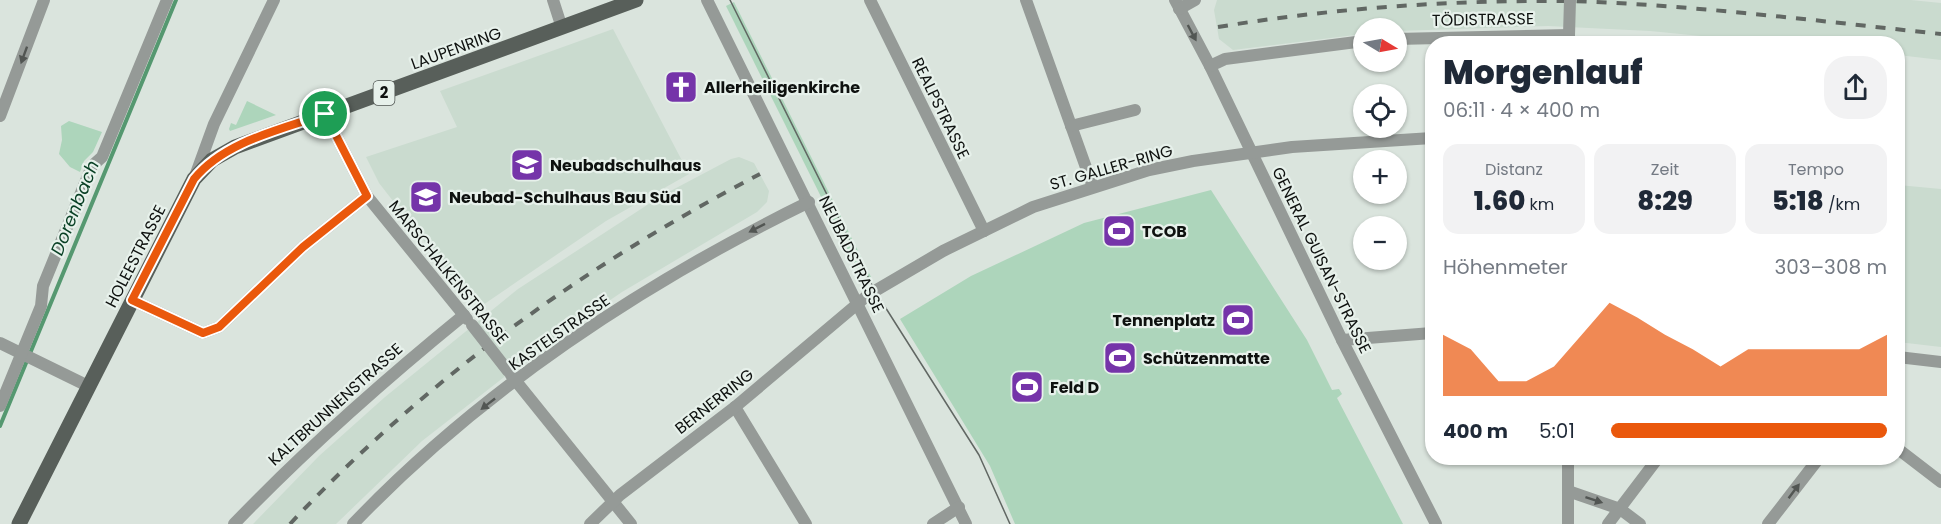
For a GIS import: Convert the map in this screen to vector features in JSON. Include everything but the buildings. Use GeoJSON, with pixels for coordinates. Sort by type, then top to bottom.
{"type":"FeatureCollection","features":[{"type":"Feature","properties":{"kind":"main road","name":"LAUPENRING"},"geometry":{"type":"LineString","coordinates":[[194,179],[212,160],[234,147],[636,0]]}},
{"type":"Feature","properties":{"kind":"main road","name":"HOLEESTRASSE"},"geometry":{"type":"LineString","coordinates":[[19,524],[194,179]]}},
{"type":"Feature","properties":{"kind":"street"},"geometry":{"type":"LineString","coordinates":[[0,116],[44,0]]}},
{"type":"Feature","properties":{"kind":"street"},"geometry":{"type":"LineString","coordinates":[[0,406],[28,355],[41,306],[43,286],[93,166],[102,157],[167,0]]}},
{"type":"Feature","properties":{"kind":"street","name":"HOLEESTRASSE"},"geometry":{"type":"LineString","coordinates":[[194,179],[217,116],[274,0]]}},
{"type":"Feature","properties":{"kind":"street"},"geometry":{"type":"LineString","coordinates":[[554,0],[562,28]]}},
{"type":"Feature","properties":{"kind":"street","name":"NEUBADSTRASSE"},"geometry":{"type":"LineString","coordinates":[[707,0],[809,202],[966,524]]}},
{"type":"Feature","properties":{"kind":"street","name":"REALPSTRASSE"},"geometry":{"type":"LineString","coordinates":[[870,0],[984,231]]}},
{"type":"Feature","properties":{"kind":"street"},"geometry":{"type":"LineString","coordinates":[[1026,0],[1093,187]]}},
{"type":"Feature","properties":{"kind":"street","name":"GENERAL GUISAN-STRASSE"},"geometry":{"type":"LineString","coordinates":[[1196,0],[1177,5],[1210,66],[1342,340],[1436,524]]}},
{"type":"Feature","properties":{"kind":"street"},"geometry":{"type":"LineString","coordinates":[[1569,36],[1570,0]]}},
{"type":"Feature","properties":{"kind":"street","name":"TÖDISTRASSE"},"geometry":{"type":"LineString","coordinates":[[1407,39],[1425,39]]}},
{"type":"Feature","properties":{"kind":"street"},"geometry":{"type":"LineString","coordinates":[[1210,66],[1225,59],[1353,42]]}},
{"type":"Feature","properties":{"kind":"street"},"geometry":{"type":"LineString","coordinates":[[1071,126],[1135,110]]}},
{"type":"Feature","properties":{"kind":"street","name":"MARSCHALKENSTRASSE"},"geometry":{"type":"LineString","coordinates":[[325,114],[367,196],[631,524]]}},
{"type":"Feature","properties":{"kind":"street","name":"ST. GALLER-RING"},"geometry":{"type":"LineString","coordinates":[[858,303],[943,251],[1033,207],[1149,170],[1292,147],[1425,138]]}},
{"type":"Feature","properties":{"kind":"street"},"geometry":{"type":"LineString","coordinates":[[132,300],[207,333],[219,327],[303,247],[367,196]]}},
{"type":"Feature","properties":{"kind":"street","name":"KASTELSTRASSE"},"geometry":{"type":"LineString","coordinates":[[353,524],[421,460],[516,382],[654,286],[746,234],[809,202]]}},
{"type":"Feature","properties":{"kind":"street","name":"BERNERRING"},"geometry":{"type":"LineString","coordinates":[[590,524],[612,502],[735,407],[858,303]]}},
{"type":"Feature","properties":{"kind":"street","name":"KALTBRUNNENSTRASSE"},"geometry":{"type":"LineString","coordinates":[[234,524],[326,431],[378,385],[468,320]]}},
{"type":"Feature","properties":{"kind":"street"},"geometry":{"type":"LineString","coordinates":[[1342,340],[1425,334]]}},
{"type":"Feature","properties":{"kind":"street"},"geometry":{"type":"LineString","coordinates":[[0,343],[88,386]]}},
{"type":"Feature","properties":{"kind":"street"},"geometry":{"type":"LineString","coordinates":[[1905,358],[1941,362]]}},
{"type":"Feature","properties":{"kind":"street"},"geometry":{"type":"LineString","coordinates":[[735,407],[806,524]]}},
{"type":"Feature","properties":{"kind":"street"},"geometry":{"type":"LineString","coordinates":[[1905,454],[1941,482]]}},
{"type":"Feature","properties":{"kind":"street"},"geometry":{"type":"LineString","coordinates":[[1568,465],[1568,524]]}},
{"type":"Feature","properties":{"kind":"street"},"geometry":{"type":"LineString","coordinates":[[1608,524],[1653,465]]}},
{"type":"Feature","properties":{"kind":"street"},"geometry":{"type":"LineString","coordinates":[[1768,524],[1814,465]]}},
{"type":"Feature","properties":{"kind":"street"},"geometry":{"type":"LineString","coordinates":[[1568,491],[1620,509],[1640,524]]}},
{"type":"Feature","properties":{"kind":"street"},"geometry":{"type":"LineString","coordinates":[[933,524],[958,507]]}},
{"type":"Feature","properties":{"kind":"shaded area"},"geometry":{"type":"Polygon","coordinates":[[[1217,0],[1911,0],[1941,3],[1941,60],[1905,56],[1905,36],[1701,36],[1548,26],[1407,31],[1407,18],[1353,18],[1353,35],[1233,50],[1219,39],[1214,10],[1217,0]]]}},
{"type":"Feature","properties":{"kind":"shaded area","name":"Neubadschulhaus"},"geometry":{"type":"Polygon","coordinates":[[[613,29],[689,174],[606,221],[477,309],[379,183],[366,157],[457,127],[440,91],[613,29]]]}},
{"type":"Feature","properties":{"kind":"shaded area"},"geometry":{"type":"Polygon","coordinates":[[[739,157],[754,163],[769,191],[767,202],[757,212],[622,292],[553,339],[422,441],[336,524],[253,524],[319,456],[385,397],[518,289],[661,196],[739,157]]]}},
{"type":"Feature","properties":{"kind":"shaded area"},"geometry":{"type":"Polygon","coordinates":[[[1905,186],[1941,189],[1941,347],[1905,343],[1905,186]]]}},
{"type":"Feature","properties":{"kind":"green space"},"geometry":{"type":"Polygon","coordinates":[[[734,2],[871,277],[863,281],[726,6],[734,2]]]}},
{"type":"Feature","properties":{"kind":"green space"},"geometry":{"type":"Polygon","coordinates":[[[247,101],[276,115],[230,131],[231,123],[236,125],[247,101]]]}},
{"type":"Feature","properties":{"kind":"green space"},"geometry":{"type":"Polygon","coordinates":[[[69,121],[102,132],[80,172],[70,167],[59,154],[62,140],[61,126],[69,121]]]}},
{"type":"Feature","properties":{"kind":"green space","name":"Schützenmatte"},"geometry":{"type":"Polygon","coordinates":[[[1211,190],[1307,340],[1332,390],[1339,389],[1342,394],[1337,398],[1403,524],[1015,524],[990,466],[900,319],[971,276],[1084,223],[1211,190]]]}},
{"type":"Feature","properties":{"kind":"waterway","name":"Dorenbach"},"geometry":{"type":"LineString","coordinates":[[0,426],[176,0]]}},
{"type":"Feature","properties":{"kind":"tram line"},"geometry":{"type":"LineString","coordinates":[[730,0],[875,291],[979,455],[1010,524]]}},
{"type":"Feature","properties":{"kind":"railway"},"geometry":{"type":"LineString","coordinates":[[1218,27],[1393,6],[1570,1],[1709,10],[1941,34]]}},
{"type":"Feature","properties":{"kind":"railway"},"geometry":{"type":"LineString","coordinates":[[290,524],[396,421],[510,329],[632,247],[760,174]]}},
{"type":"Feature","properties":{"kind":"place","name":"Allerheiligenkirche"},"geometry":{"type":"Point","coordinates":[681,87]}},
{"type":"Feature","properties":{"kind":"place","name":"Neubadschulhaus"},"geometry":{"type":"Point","coordinates":[527,165]}},
{"type":"Feature","properties":{"kind":"place","name":"Neubad-Schulhaus Bau Süd"},"geometry":{"type":"Point","coordinates":[426,197]}},
{"type":"Feature","properties":{"kind":"place","name":"TCOB"},"geometry":{"type":"Point","coordinates":[1119,231]}},
{"type":"Feature","properties":{"kind":"place","name":"Tennenplatz"},"geometry":{"type":"Point","coordinates":[1238,320]}},
{"type":"Feature","properties":{"kind":"place","name":"Schützenmatte"},"geometry":{"type":"Point","coordinates":[1120,358]}},
{"type":"Feature","properties":{"kind":"place","name":"Feld D"},"geometry":{"type":"Point","coordinates":[1027,387]}},
{"type":"Feature","properties":{"kind":"route"},"geometry":{"type":"LineString","coordinates":[[325,114],[367,196],[303,247],[219,327],[207,333],[132,300],[194,179],[212,160],[234,147],[325,114]]}}]}
